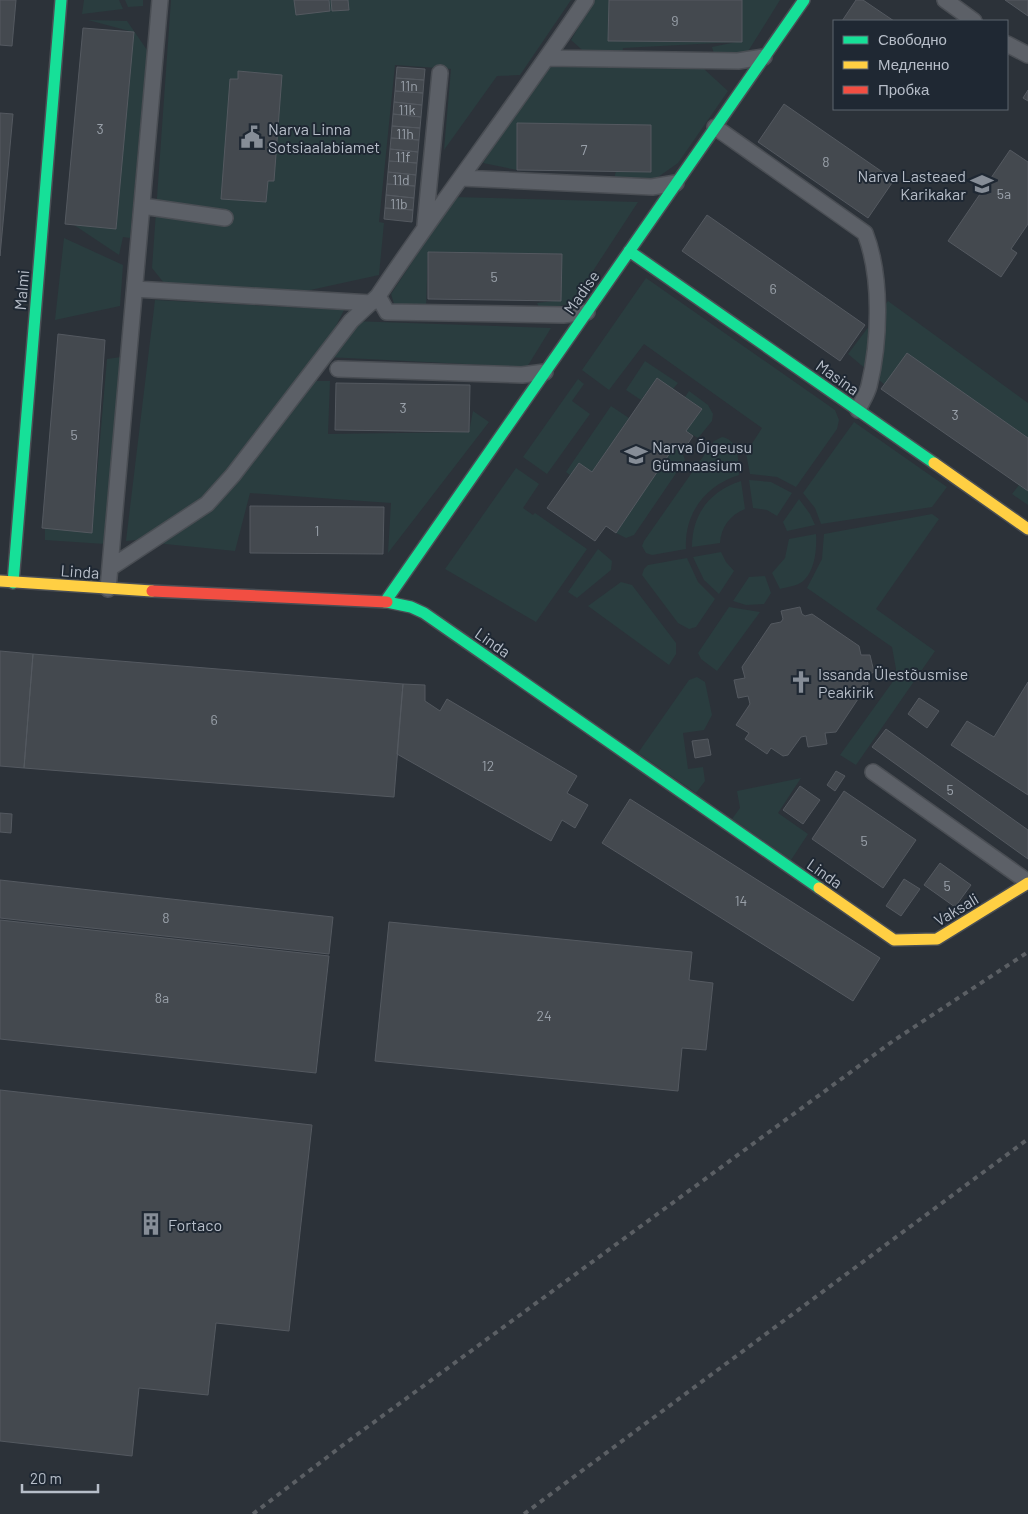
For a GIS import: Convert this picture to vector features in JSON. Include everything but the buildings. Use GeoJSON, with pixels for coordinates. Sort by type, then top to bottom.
{"type":"FeatureCollection","features":[{"type":"Feature","properties":{"kind":"street","name":"Malmi"},"geometry":{"type":"LineString","coordinates":[[13,583],[62,0]]}},
{"type":"Feature","properties":{"kind":"street","name":"Madise"},"geometry":{"type":"LineString","coordinates":[[385,602],[804,0]]}},
{"type":"Feature","properties":{"kind":"street","name":"Masina"},"geometry":{"type":"LineString","coordinates":[[629,251],[1028,529]]}},
{"type":"Feature","properties":{"kind":"street","name":"Linda"},"geometry":{"type":"LineString","coordinates":[[0,581],[108,589],[385,602],[412,607],[424,613],[894,940]]}},
{"type":"Feature","properties":{"kind":"street","name":"Vaksali"},"geometry":{"type":"LineString","coordinates":[[894,940],[937,939],[1028,883]]}},
{"type":"Feature","properties":{"kind":"lane"},"geometry":{"type":"LineString","coordinates":[[108,589],[160,0]]}},
{"type":"Feature","properties":{"kind":"lane"},"geometry":{"type":"LineString","coordinates":[[110,568],[207,504],[233,475],[352,321],[374,300],[425,225],[547,58],[586,0]]}},
{"type":"Feature","properties":{"kind":"lane"},"geometry":{"type":"LineString","coordinates":[[945,0],[973,20]]}},
{"type":"Feature","properties":{"kind":"lane"},"geometry":{"type":"LineString","coordinates":[[1008,45],[1028,55]]}},
{"type":"Feature","properties":{"kind":"lane"},"geometry":{"type":"LineString","coordinates":[[547,58],[738,61],[764,57]]}},
{"type":"Feature","properties":{"kind":"lane"},"geometry":{"type":"LineString","coordinates":[[425,225],[440,73]]}},
{"type":"Feature","properties":{"kind":"lane"},"geometry":{"type":"LineString","coordinates":[[715,127],[865,233],[872,250],[877,288],[876,334],[869,387],[858,410]]}},
{"type":"Feature","properties":{"kind":"lane"},"geometry":{"type":"LineString","coordinates":[[461,178],[652,187],[676,183]]}},
{"type":"Feature","properties":{"kind":"lane"},"geometry":{"type":"LineString","coordinates":[[142,206],[225,218]]}},
{"type":"Feature","properties":{"kind":"lane"},"geometry":{"type":"LineString","coordinates":[[135,288],[374,300],[387,312],[563,315],[587,312]]}},
{"type":"Feature","properties":{"kind":"lane"},"geometry":{"type":"LineString","coordinates":[[338,369],[522,375],[544,372]]}},
{"type":"Feature","properties":{"kind":"lane"},"geometry":{"type":"LineString","coordinates":[[873,772],[1028,883]]}},
{"type":"Feature","properties":{"kind":"shaded area"},"geometry":{"type":"Polygon","coordinates":[[[84,0],[119,0],[123,9],[82,14],[84,0]]]}},
{"type":"Feature","properties":{"kind":"shaded area"},"geometry":{"type":"Polygon","coordinates":[[[125,0],[143,0],[143,6],[128,7],[125,0]]]}},
{"type":"Feature","properties":{"kind":"shaded area"},"geometry":{"type":"Polygon","coordinates":[[[171,0],[571,0],[520,75],[497,76],[444,150],[451,69],[395,65],[379,222],[384,223],[379,275],[292,294],[218,286],[164,283],[152,268],[171,0]]]}},
{"type":"Feature","properties":{"kind":"shaded area"},"geometry":{"type":"Polygon","coordinates":[[[594,0],[780,0],[747,53],[714,54],[712,47],[736,42],[623,48],[622,56],[589,56],[571,40],[594,0]]]}},
{"type":"Feature","properties":{"kind":"shaded area"},"geometry":{"type":"Polygon","coordinates":[[[88,20],[127,21],[147,50],[130,238],[123,237],[119,255],[74,225],[116,228],[133,32],[88,20]]]}},
{"type":"Feature","properties":{"kind":"shaded area"},"geometry":{"type":"Polygon","coordinates":[[[545,66],[704,69],[728,91],[678,163],[651,182],[614,179],[616,171],[650,171],[651,127],[518,127],[517,170],[483,163],[545,66]]]}},
{"type":"Feature","properties":{"kind":"shaded area"},"geometry":{"type":"Polygon","coordinates":[[[455,197],[638,202],[572,303],[541,311],[537,303],[561,300],[561,254],[428,252],[426,308],[395,307],[391,294],[455,197]]]}},
{"type":"Feature","properties":{"kind":"shaded area"},"geometry":{"type":"Polygon","coordinates":[[[64,238],[123,265],[120,306],[55,320],[64,238]]]}},
{"type":"Feature","properties":{"kind":"shaded area"},"geometry":{"type":"Polygon","coordinates":[[[646,278],[835,410],[839,420],[837,429],[796,487],[777,477],[750,474],[746,453],[762,428],[644,344],[609,390],[582,370],[646,278]]]}},
{"type":"Feature","properties":{"kind":"shaded area"},"geometry":{"type":"Polygon","coordinates":[[[155,300],[344,310],[332,334],[308,364],[252,443],[205,495],[146,539],[126,541],[155,300]]]}},
{"type":"Feature","properties":{"kind":"shaded area"},"geometry":{"type":"Polygon","coordinates":[[[888,301],[1028,403],[1028,438],[907,354],[885,385],[848,354],[888,301]]]}},
{"type":"Feature","properties":{"kind":"shaded area"},"geometry":{"type":"Polygon","coordinates":[[[351,321],[551,328],[527,367],[327,357],[351,321]]]}},
{"type":"Feature","properties":{"kind":"shaded area"},"geometry":{"type":"Polygon","coordinates":[[[121,357],[105,544],[45,540],[45,528],[92,532],[107,359],[121,357]]]}},
{"type":"Feature","properties":{"kind":"shaded area"},"geometry":{"type":"Polygon","coordinates":[[[645,361],[678,383],[673,389],[657,378],[641,400],[626,390],[645,361]]]}},
{"type":"Feature","properties":{"kind":"shaded area"},"geometry":{"type":"Polygon","coordinates":[[[578,379],[584,384],[572,401],[590,414],[547,474],[523,457],[578,379]]]}},
{"type":"Feature","properties":{"kind":"shaded area"},"geometry":{"type":"Polygon","coordinates":[[[306,381],[330,381],[328,434],[469,432],[473,411],[489,422],[388,553],[391,503],[250,493],[235,551],[155,543],[207,504],[306,381]]]}},
{"type":"Feature","properties":{"kind":"shaded area"},"geometry":{"type":"Polygon","coordinates":[[[689,391],[708,405],[713,414],[712,421],[698,438],[686,431],[702,409],[685,397],[689,391]]]}},
{"type":"Feature","properties":{"kind":"shaded area"},"geometry":{"type":"Polygon","coordinates":[[[611,406],[629,418],[592,472],[579,463],[570,475],[566,472],[611,406]]]}},
{"type":"Feature","properties":{"kind":"shaded area"},"geometry":{"type":"Polygon","coordinates":[[[854,422],[947,487],[932,507],[821,524],[815,508],[803,493],[854,422]]]}},
{"type":"Feature","properties":{"kind":"shaded area"},"geometry":{"type":"Polygon","coordinates":[[[722,437],[732,442],[735,447],[739,475],[717,486],[699,502],[689,524],[686,536],[686,549],[652,555],[646,553],[642,546],[644,541],[714,441],[722,437]]]}},
{"type":"Feature","properties":{"kind":"shaded area"},"geometry":{"type":"Polygon","coordinates":[[[674,447],[682,452],[685,460],[634,535],[626,538],[616,533],[674,447]]]}},
{"type":"Feature","properties":{"kind":"shaded area"},"geometry":{"type":"Polygon","coordinates":[[[516,468],[539,484],[523,508],[533,515],[535,513],[587,549],[536,622],[445,569],[516,468]]]}},
{"type":"Feature","properties":{"kind":"shaded area"},"geometry":{"type":"Polygon","coordinates":[[[749,480],[771,482],[792,493],[777,516],[767,510],[753,508],[749,480]]]}},
{"type":"Feature","properties":{"kind":"shaded area"},"geometry":{"type":"Polygon","coordinates":[[[741,481],[745,509],[727,522],[722,532],[720,543],[692,547],[695,524],[705,505],[720,491],[741,481]]]}},
{"type":"Feature","properties":{"kind":"shaded area"},"geometry":{"type":"Polygon","coordinates":[[[1019,485],[1028,491],[1028,505],[1012,494],[1019,485]]]}},
{"type":"Feature","properties":{"kind":"shaded area"},"geometry":{"type":"Polygon","coordinates":[[[799,499],[810,514],[815,525],[787,531],[783,522],[799,499]]]}},
{"type":"Feature","properties":{"kind":"shaded area"},"geometry":{"type":"Polygon","coordinates":[[[932,514],[939,519],[876,609],[935,651],[856,765],[840,755],[894,680],[896,669],[892,647],[807,588],[822,559],[824,534],[932,514]]]}},
{"type":"Feature","properties":{"kind":"shaded area"},"geometry":{"type":"Polygon","coordinates":[[[816,534],[814,560],[810,572],[797,585],[780,589],[772,573],[785,558],[789,539],[816,534]]]}},
{"type":"Feature","properties":{"kind":"shaded area"},"geometry":{"type":"Polygon","coordinates":[[[598,549],[612,561],[611,570],[577,598],[568,592],[598,549]]]}},
{"type":"Feature","properties":{"kind":"shaded area"},"geometry":{"type":"Polygon","coordinates":[[[721,552],[726,562],[734,571],[719,594],[704,580],[693,557],[721,552]]]}},
{"type":"Feature","properties":{"kind":"shaded area"},"geometry":{"type":"Polygon","coordinates":[[[687,558],[698,582],[715,599],[696,627],[689,629],[678,623],[642,575],[648,565],[687,558]]]}},
{"type":"Feature","properties":{"kind":"shaded area"},"geometry":{"type":"Polygon","coordinates":[[[765,576],[771,593],[764,604],[746,605],[733,601],[749,577],[765,576]]]}},
{"type":"Feature","properties":{"kind":"shaded area"},"geometry":{"type":"Polygon","coordinates":[[[621,582],[632,585],[676,643],[676,654],[669,665],[588,606],[621,582]]]}},
{"type":"Feature","properties":{"kind":"shaded area"},"geometry":{"type":"Polygon","coordinates":[[[729,607],[760,612],[717,671],[701,659],[698,653],[729,607]]]}},
{"type":"Feature","properties":{"kind":"shaded area"},"geometry":{"type":"Polygon","coordinates":[[[697,677],[705,682],[712,715],[704,730],[683,733],[688,769],[703,767],[705,781],[696,793],[638,753],[689,680],[697,677]]]}},
{"type":"Feature","properties":{"kind":"shaded area"},"geometry":{"type":"Polygon","coordinates":[[[801,778],[778,813],[808,834],[791,860],[732,819],[740,808],[737,791],[801,778]]]}},
{"type":"Feature","properties":{"kind":"railway"},"geometry":{"type":"LineString","coordinates":[[253,1514],[347,1442],[893,1041],[1028,952]]}},
{"type":"Feature","properties":{"kind":"railway"},"geometry":{"type":"LineString","coordinates":[[524,1514],[1028,1139]]}},
{"type":"Feature","properties":{"kind":"traffic: fast"},"geometry":{"type":"LineString","coordinates":[[13,583],[61,0]]}},
{"type":"Feature","properties":{"kind":"traffic: fast"},"geometry":{"type":"LineString","coordinates":[[385,602],[804,0]]}},
{"type":"Feature","properties":{"kind":"traffic: fast"},"geometry":{"type":"LineString","coordinates":[[629,251],[934,463]]}},
{"type":"Feature","properties":{"kind":"traffic: fast"},"geometry":{"type":"LineString","coordinates":[[387,602],[411,607],[424,613],[819,888]]}},
{"type":"Feature","properties":{"kind":"traffic: slow"},"geometry":{"type":"LineString","coordinates":[[934,463],[1028,529]]}},
{"type":"Feature","properties":{"kind":"traffic: slow"},"geometry":{"type":"LineString","coordinates":[[0,581],[152,591]]}},
{"type":"Feature","properties":{"kind":"traffic: slow"},"geometry":{"type":"LineString","coordinates":[[819,888],[894,940],[937,939],[1028,883]]}},
{"type":"Feature","properties":{"kind":"traffic: jam"},"geometry":{"type":"LineString","coordinates":[[152,591],[387,602]]}},
{"type":"Feature","properties":{"kind":"place","name":"Narva Linna Sotsiaalabiamet"},"geometry":{"type":"Point","coordinates":[252,137]}},
{"type":"Feature","properties":{"kind":"place","name":"Narva Lasteaed Karikakar"},"geometry":{"type":"Point","coordinates":[982,184]}},
{"type":"Feature","properties":{"kind":"place","name":"Narva Õigeusu Gümnaasium"},"geometry":{"type":"Point","coordinates":[636,455]}},
{"type":"Feature","properties":{"kind":"place","name":"Issanda Ülestõusmise Peakirik"},"geometry":{"type":"Point","coordinates":[801,682]}},
{"type":"Feature","properties":{"kind":"place","name":"Fortaco"},"geometry":{"type":"Point","coordinates":[151,1224]}}]}
